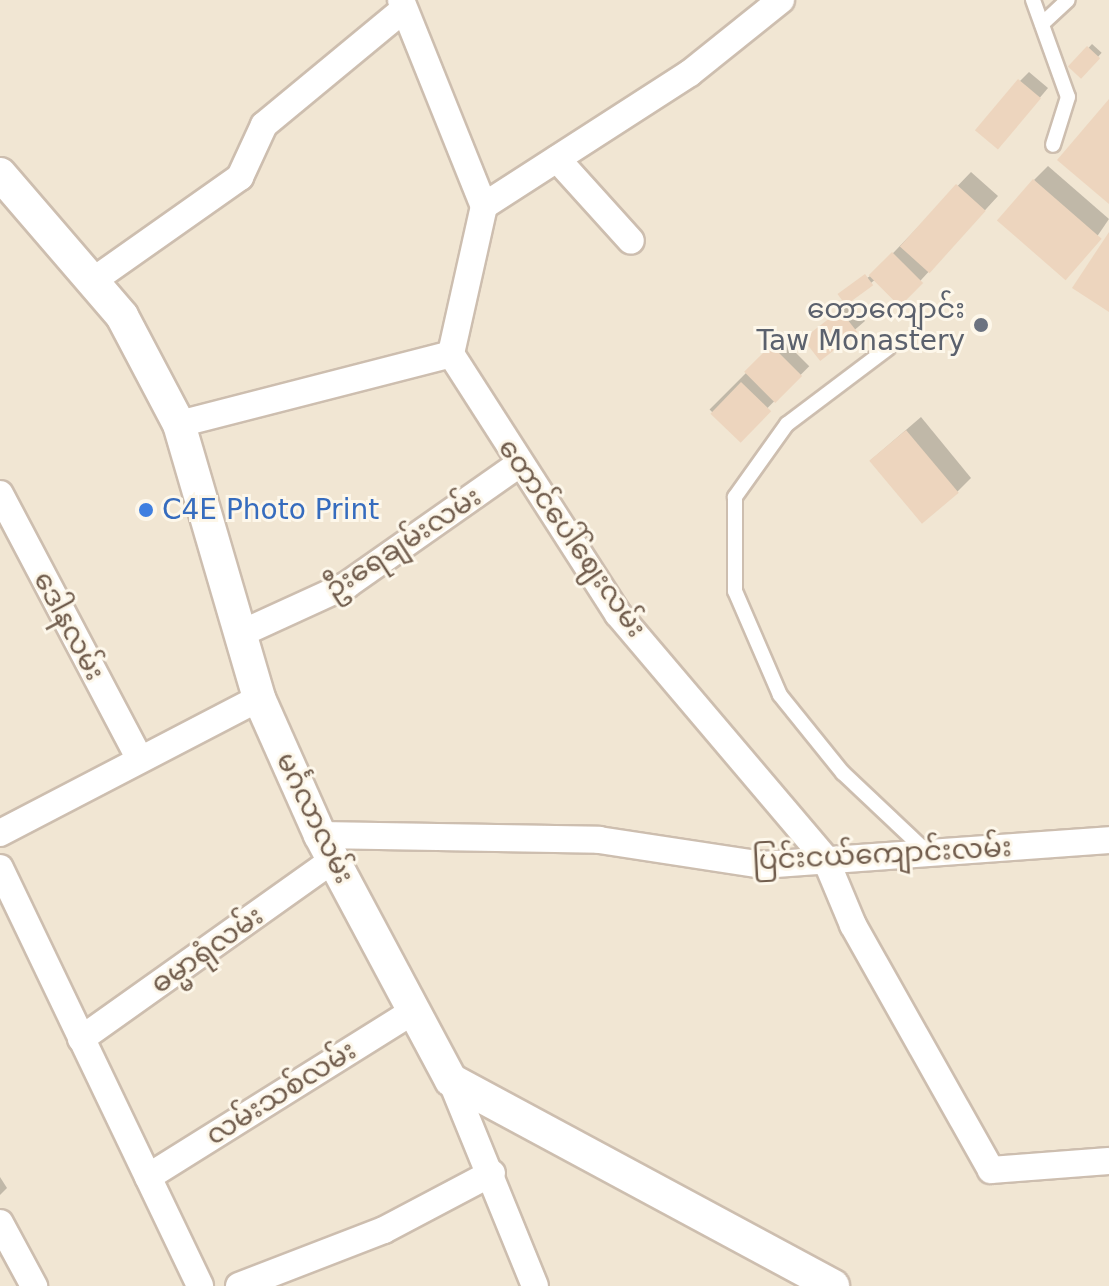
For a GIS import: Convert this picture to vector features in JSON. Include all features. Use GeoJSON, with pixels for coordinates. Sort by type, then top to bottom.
{"type":"FeatureCollection","features":[{"type":"Feature","properties":{"kind":"street"},"geometry":{"type":"LineString","coordinates":[[484,206],[690,73],[781,0]]}},
{"type":"Feature","properties":{"kind":"street"},"geometry":{"type":"LineString","coordinates":[[94,280],[240,177],[264,125],[402,5],[484,206],[451,354],[179,424]]}},
{"type":"Feature","properties":{"kind":"street"},"geometry":{"type":"LineString","coordinates":[[557,159],[631,241]]}},
{"type":"Feature","properties":{"kind":"street","name":"မင်္ဂလာလမ်း"},"geometry":{"type":"LineString","coordinates":[[0,174],[122,316],[179,424],[259,698],[327,848],[451,1080]]}},
{"type":"Feature","properties":{"kind":"street","name":"တောင်ပေါ်ဈေးလမ်း"},"geometry":{"type":"LineString","coordinates":[[451,354],[518,465],[618,614],[825,858],[853,925],[991,1170],[1057,1170],[1109,1161]]}},
{"type":"Feature","properties":{"kind":"street","name":"ဦးရေချမ်းလမ်း"},"geometry":{"type":"LineString","coordinates":[[240,634],[347,585],[518,465]]}},
{"type":"Feature","properties":{"kind":"street","name":"ဒေါနလမ်း"},"geometry":{"type":"LineString","coordinates":[[0,494],[139,758]]}},
{"type":"Feature","properties":{"kind":"street"},"geometry":{"type":"LineString","coordinates":[[0,833],[259,698]]}},
{"type":"Feature","properties":{"kind":"street","name":"ပြင်းငယ်ကျောင်းလမ်း"},"geometry":{"type":"LineString","coordinates":[[327,848],[599,840],[762,865],[825,858],[1109,840]]}},
{"type":"Feature","properties":{"kind":"street","name":"ဓမ္မာရုံလမ်း"},"geometry":{"type":"LineString","coordinates":[[81,1039],[327,848]]}},
{"type":"Feature","properties":{"kind":"street"},"geometry":{"type":"LineString","coordinates":[[0,868],[200,1286]]}},
{"type":"Feature","properties":{"kind":"street","name":"လမ်းသစ်လမ်း"},"geometry":{"type":"LineString","coordinates":[[148,1177],[415,1010]]}},
{"type":"Feature","properties":{"kind":"street"},"geometry":{"type":"LineString","coordinates":[[451,1080],[492,1173],[535,1286]]}},
{"type":"Feature","properties":{"kind":"street"},"geometry":{"type":"LineString","coordinates":[[451,1080],[833,1286]]}},
{"type":"Feature","properties":{"kind":"street"},"geometry":{"type":"LineString","coordinates":[[239,1286],[384,1230],[492,1173]]}},
{"type":"Feature","properties":{"kind":"street"},"geometry":{"type":"LineString","coordinates":[[0,1223],[34,1286]]}},
{"type":"Feature","properties":{"kind":"lane"},"geometry":{"type":"LineString","coordinates":[[1033,0],[1068,97],[1053,145]]}},
{"type":"Feature","properties":{"kind":"lane"},"geometry":{"type":"LineString","coordinates":[[1042,24],[1068,0]]}},
{"type":"Feature","properties":{"kind":"lane"},"geometry":{"type":"LineString","coordinates":[[888,348],[787,424],[735,497],[735,591],[780,695],[843,773],[929,853]]}},
{"type":"Feature","properties":{"kind":"shaded area"},"geometry":{"type":"Polygon","coordinates":[[[0,0],[1109,0],[1109,1286],[0,1286],[0,0]]]}},
{"type":"Feature","properties":{"kind":"building"},"geometry":{"type":"Polygon","coordinates":[[[1087,46],[1100,58],[1081,79],[1068,66],[1087,46]]]}},
{"type":"Feature","properties":{"kind":"building"},"geometry":{"type":"Polygon","coordinates":[[[1018,79],[1041,98],[998,150],[975,130],[1018,79]]]}},
{"type":"Feature","properties":{"kind":"building"},"geometry":{"type":"Polygon","coordinates":[[[1109,99],[1109,204],[1057,160],[1109,99]]]}},
{"type":"Feature","properties":{"kind":"building"},"geometry":{"type":"Polygon","coordinates":[[[1033,179],[1102,239],[1066,280],[997,221],[1033,179]]]}},
{"type":"Feature","properties":{"kind":"building"},"geometry":{"type":"Polygon","coordinates":[[[956,184],[986,211],[930,273],[900,246],[956,184]]]}},
{"type":"Feature","properties":{"kind":"building"},"geometry":{"type":"Polygon","coordinates":[[[1109,232],[1109,312],[1072,288],[1109,232]]]}},
{"type":"Feature","properties":{"kind":"building"},"geometry":{"type":"Polygon","coordinates":[[[892,252],[923,283],[900,306],[869,275],[892,252]]]}},
{"type":"Feature","properties":{"kind":"building"},"geometry":{"type":"Polygon","coordinates":[[[865,274],[873,285],[846,305],[837,294],[865,274]]]}},
{"type":"Feature","properties":{"kind":"building"},"geometry":{"type":"Polygon","coordinates":[[[840,310],[857,332],[820,361],[803,339],[840,310]]]}},
{"type":"Feature","properties":{"kind":"building"},"geometry":{"type":"Polygon","coordinates":[[[771,345],[802,376],[775,403],[744,372],[771,345]]]}},
{"type":"Feature","properties":{"kind":"building"},"geometry":{"type":"Polygon","coordinates":[[[741,382],[771,411],[741,443],[710,414],[741,382]]]}},
{"type":"Feature","properties":{"kind":"building"},"geometry":{"type":"Polygon","coordinates":[[[906,430],[959,493],[922,524],[869,461],[906,430]]]}},
{"type":"Feature","properties":{"kind":"place","name":"တောကျောင်း Taw Monastery"},"geometry":{"type":"Point","coordinates":[981,325]}},
{"type":"Feature","properties":{"kind":"place","name":"C4E Photo Print"},"geometry":{"type":"Point","coordinates":[146,510]}}]}
